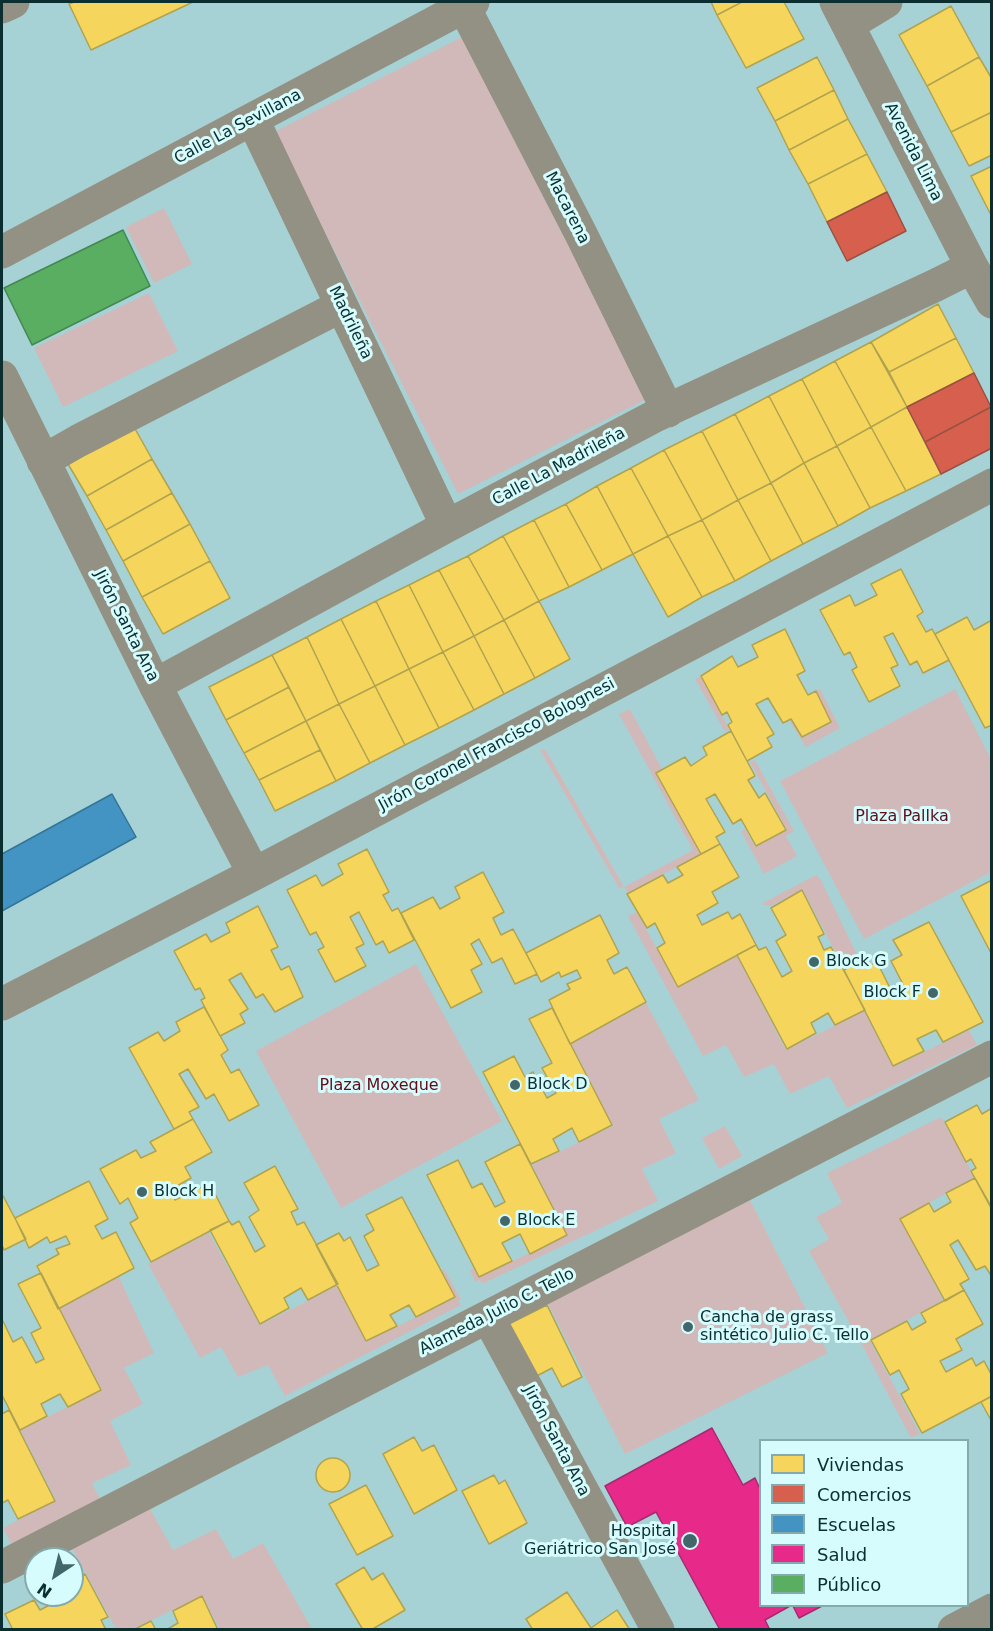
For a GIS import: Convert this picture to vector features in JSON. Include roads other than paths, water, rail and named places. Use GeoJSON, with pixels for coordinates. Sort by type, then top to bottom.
{"type":"FeatureCollection","features":[{"type":"Feature","properties":{"kind":"street"},"geometry":{"type":"LineString","coordinates":[[2,7],[13,2]]}},
{"type":"Feature","properties":{"kind":"street"},"geometry":{"type":"LineString","coordinates":[[842,13],[886,2]]}},
{"type":"Feature","properties":{"kind":"street","name":"Calle La Sevillana"},"geometry":{"type":"LineString","coordinates":[[2,252],[469,4]]}},
{"type":"Feature","properties":{"kind":"street","name":"Macarena"},"geometry":{"type":"LineString","coordinates":[[469,4],[668,411]]}},
{"type":"Feature","properties":{"kind":"street","name":"Avenida Lima"},"geometry":{"type":"LineString","coordinates":[[842,13],[992,302]]}},
{"type":"Feature","properties":{"kind":"street","name":"Madrileña"},"geometry":{"type":"LineString","coordinates":[[253,120],[447,526]]}},
{"type":"Feature","properties":{"kind":"street","name":"Calle La Madrileña"},"geometry":{"type":"LineString","coordinates":[[155,685],[657,415],[972,267]]}},
{"type":"Feature","properties":{"kind":"street"},"geometry":{"type":"LineString","coordinates":[[44,461],[78,441],[342,306]]}},
{"type":"Feature","properties":{"kind":"street","name":"Jirón Santa Ana"},"geometry":{"type":"LineString","coordinates":[[2,377],[155,685],[254,874]]}},
{"type":"Feature","properties":{"kind":"street","name":"Jirón Coronel Francisco Bolognesi"},"geometry":{"type":"LineString","coordinates":[[2,1004],[254,874],[992,485]]}},
{"type":"Feature","properties":{"kind":"street","name":"Alameda Julio C. Tello"},"geometry":{"type":"LineString","coordinates":[[2,1567],[992,1057]]}},
{"type":"Feature","properties":{"kind":"street","name":"Jirón Santa Ana"},"geometry":{"type":"LineString","coordinates":[[488,1317],[658,1629]]}},
{"type":"Feature","properties":{"kind":"street"},"geometry":{"type":"LineString","coordinates":[[954,1629],[992,1610]]}},
{"type":"Feature","properties":{"kind":"place","name":"Block G"},"geometry":{"type":"Point","coordinates":[814,962]}},
{"type":"Feature","properties":{"kind":"place","name":"Block F"},"geometry":{"type":"Point","coordinates":[933,993]}},
{"type":"Feature","properties":{"kind":"place","name":"Block D"},"geometry":{"type":"Point","coordinates":[515,1085]}},
{"type":"Feature","properties":{"kind":"place","name":"Block H"},"geometry":{"type":"Point","coordinates":[142,1192]}},
{"type":"Feature","properties":{"kind":"place","name":"Block E"},"geometry":{"type":"Point","coordinates":[505,1221]}},
{"type":"Feature","properties":{"kind":"place","name":"Cancha de grass sintético Julio C. Tello"},"geometry":{"type":"Point","coordinates":[688,1327]}},
{"type":"Feature","properties":{"kind":"place","name":"Hospital Geriátrico San José"},"geometry":{"type":"Point","coordinates":[690,1541]}},
{"type":"Feature","properties":{"kind":"park label","name":"Plaza Pallka"},"geometry":{"type":"Point","coordinates":[902,817]}},
{"type":"Feature","properties":{"kind":"park label","name":"Plaza Moxeque"},"geometry":{"type":"Point","coordinates":[379,1086]}}]}
